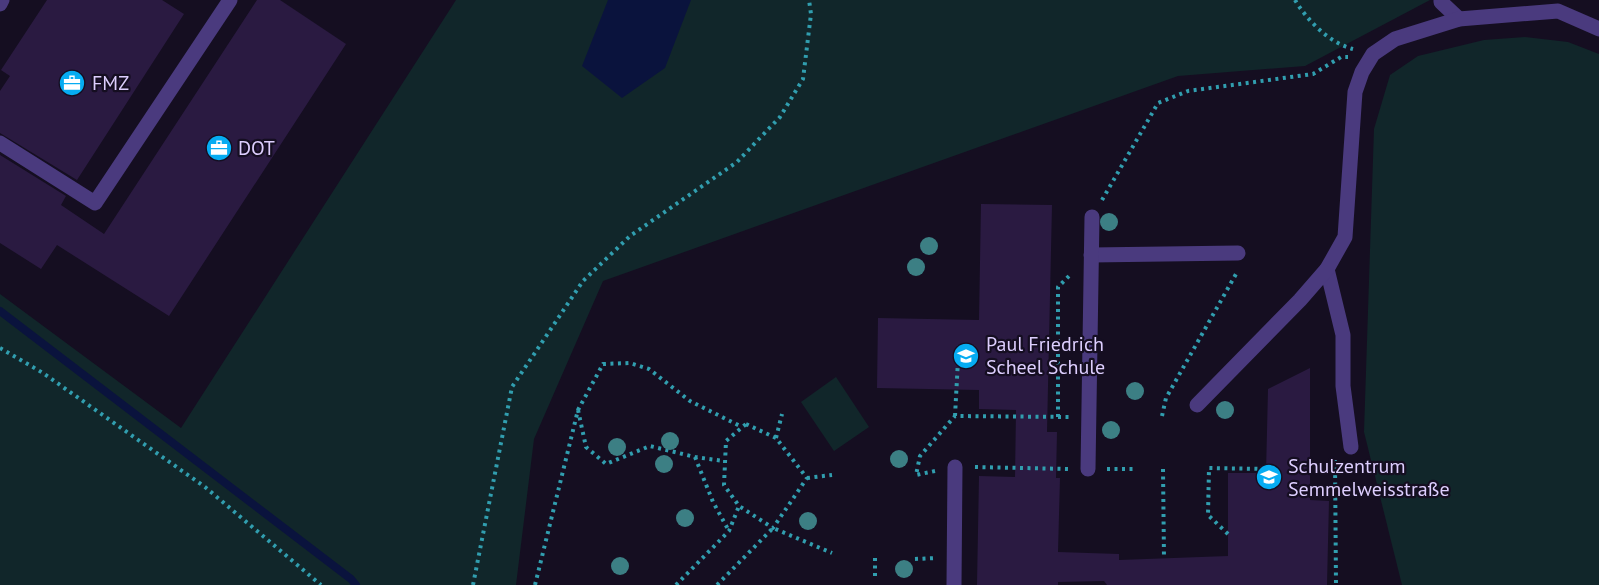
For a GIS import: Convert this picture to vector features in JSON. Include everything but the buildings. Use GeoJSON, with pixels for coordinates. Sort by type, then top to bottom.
{"type":"FeatureCollection","features":[{"type":"Feature","properties":{"kind":"street"},"geometry":{"type":"LineString","coordinates":[[0,4],[2,0]]}},
{"type":"Feature","properties":{"kind":"street"},"geometry":{"type":"LineString","coordinates":[[0,143],[95,203],[230,0]]}},
{"type":"Feature","properties":{"kind":"street"},"geometry":{"type":"LineString","coordinates":[[1441,0],[1459,19]]}},
{"type":"Feature","properties":{"kind":"street"},"geometry":{"type":"LineString","coordinates":[[1543,0],[1558,11],[1599,29]]}},
{"type":"Feature","properties":{"kind":"street"},"geometry":{"type":"LineString","coordinates":[[1197,405],[1300,300],[1326,269],[1345,237],[1355,92],[1362,72],[1373,54],[1395,39],[1459,19],[1558,11]]}},
{"type":"Feature","properties":{"kind":"street"},"geometry":{"type":"LineString","coordinates":[[1088,469],[1092,217]]}},
{"type":"Feature","properties":{"kind":"street"},"geometry":{"type":"LineString","coordinates":[[1091,255],[1238,253]]}},
{"type":"Feature","properties":{"kind":"street"},"geometry":{"type":"LineString","coordinates":[[1326,269],[1343,335],[1342,386],[1351,447]]}},
{"type":"Feature","properties":{"kind":"street"},"geometry":{"type":"LineString","coordinates":[[954,585],[955,467]]}},
{"type":"Feature","properties":{"kind":"path"},"geometry":{"type":"LineString","coordinates":[[473,585],[512,387],[583,281],[630,236],[736,162],[780,117],[803,79],[811,14],[809,0]]}},
{"type":"Feature","properties":{"kind":"path"},"geometry":{"type":"LineString","coordinates":[[1295,0],[1322,32],[1342,46],[1373,54]]}},
{"type":"Feature","properties":{"kind":"path"},"geometry":{"type":"LineString","coordinates":[[1092,217],[1158,103],[1188,91],[1313,74],[1341,57],[1373,54]]}},
{"type":"Feature","properties":{"kind":"path"},"geometry":{"type":"LineString","coordinates":[[1162,416],[1166,398],[1238,271],[1238,253]]}},
{"type":"Feature","properties":{"kind":"path"},"geometry":{"type":"LineString","coordinates":[[1058,417],[1058,286],[1072,273],[1091,273]]}},
{"type":"Feature","properties":{"kind":"path"},"geometry":{"type":"LineString","coordinates":[[0,348],[43,373],[206,487],[321,585]]}},
{"type":"Feature","properties":{"kind":"path"},"geometry":{"type":"LineString","coordinates":[[958,360],[955,416],[920,456],[915,475],[955,467],[1134,469]]}},
{"type":"Feature","properties":{"kind":"path"},"geometry":{"type":"LineString","coordinates":[[536,584],[578,410],[603,364],[630,363],[649,369],[690,401],[742,427]]}},
{"type":"Feature","properties":{"kind":"path"},"geometry":{"type":"LineString","coordinates":[[578,410],[586,447],[606,464],[650,446],[695,457],[724,461]]}},
{"type":"Feature","properties":{"kind":"path"},"geometry":{"type":"LineString","coordinates":[[776,438],[782,414]]}},
{"type":"Feature","properties":{"kind":"path"},"geometry":{"type":"LineString","coordinates":[[955,416],[1089,417]]}},
{"type":"Feature","properties":{"kind":"path"},"geometry":{"type":"LineString","coordinates":[[807,478],[776,438],[746,424],[726,441],[724,485],[739,506],[773,528],[832,553]]}},
{"type":"Feature","properties":{"kind":"path"},"geometry":{"type":"LineString","coordinates":[[695,457],[713,502],[729,531]]}},
{"type":"Feature","properties":{"kind":"path"},"geometry":{"type":"LineString","coordinates":[[1335,457],[1336,585]]}},
{"type":"Feature","properties":{"kind":"path"},"geometry":{"type":"LineString","coordinates":[[1228,534],[1208,515],[1209,468],[1266,469]]}},
{"type":"Feature","properties":{"kind":"path"},"geometry":{"type":"LineString","coordinates":[[1163,469],[1164,559]]}},
{"type":"Feature","properties":{"kind":"path"},"geometry":{"type":"LineString","coordinates":[[717,585],[773,528],[807,478],[832,475]]}},
{"type":"Feature","properties":{"kind":"path"},"geometry":{"type":"LineString","coordinates":[[676,585],[729,531],[739,506]]}},
{"type":"Feature","properties":{"kind":"path"},"geometry":{"type":"LineString","coordinates":[[875,558],[876,579]]}},
{"type":"Feature","properties":{"kind":"green space"},"geometry":{"type":"Polygon","coordinates":[[[456,0],[1430,0],[1305,66],[1178,76],[603,281],[534,439],[516,585],[0,585],[0,294],[181,428],[456,0]]]}},
{"type":"Feature","properties":{"kind":"green space"},"geometry":{"type":"Polygon","coordinates":[[[1525,37],[1568,42],[1599,54],[1599,585],[1402,585],[1364,432],[1374,129],[1390,75],[1418,56],[1484,40],[1525,37]]]}},
{"type":"Feature","properties":{"kind":"green space"},"geometry":{"type":"Polygon","coordinates":[[[836,377],[869,427],[834,451],[801,402],[836,377]]]}},
{"type":"Feature","properties":{"kind":"shaded area"},"geometry":{"type":"Polygon","coordinates":[[[608,0],[691,0],[665,68],[622,98],[582,66],[608,0]]]}},
{"type":"Feature","properties":{"kind":"waterway"},"geometry":{"type":"LineString","coordinates":[[0,311],[356,585]]}},
{"type":"Feature","properties":{"kind":"place","name":"FMZ"},"geometry":{"type":"Point","coordinates":[72,83]}},
{"type":"Feature","properties":{"kind":"place","name":"DOT"},"geometry":{"type":"Point","coordinates":[219,148]}},
{"type":"Feature","properties":{"kind":"place","name":"Paul Friedrich Scheel Schule"},"geometry":{"type":"Point","coordinates":[966,356]}},
{"type":"Feature","properties":{"kind":"place","name":"Schulzentrum Semmelweisstraße"},"geometry":{"type":"Point","coordinates":[1269,477]}}]}
